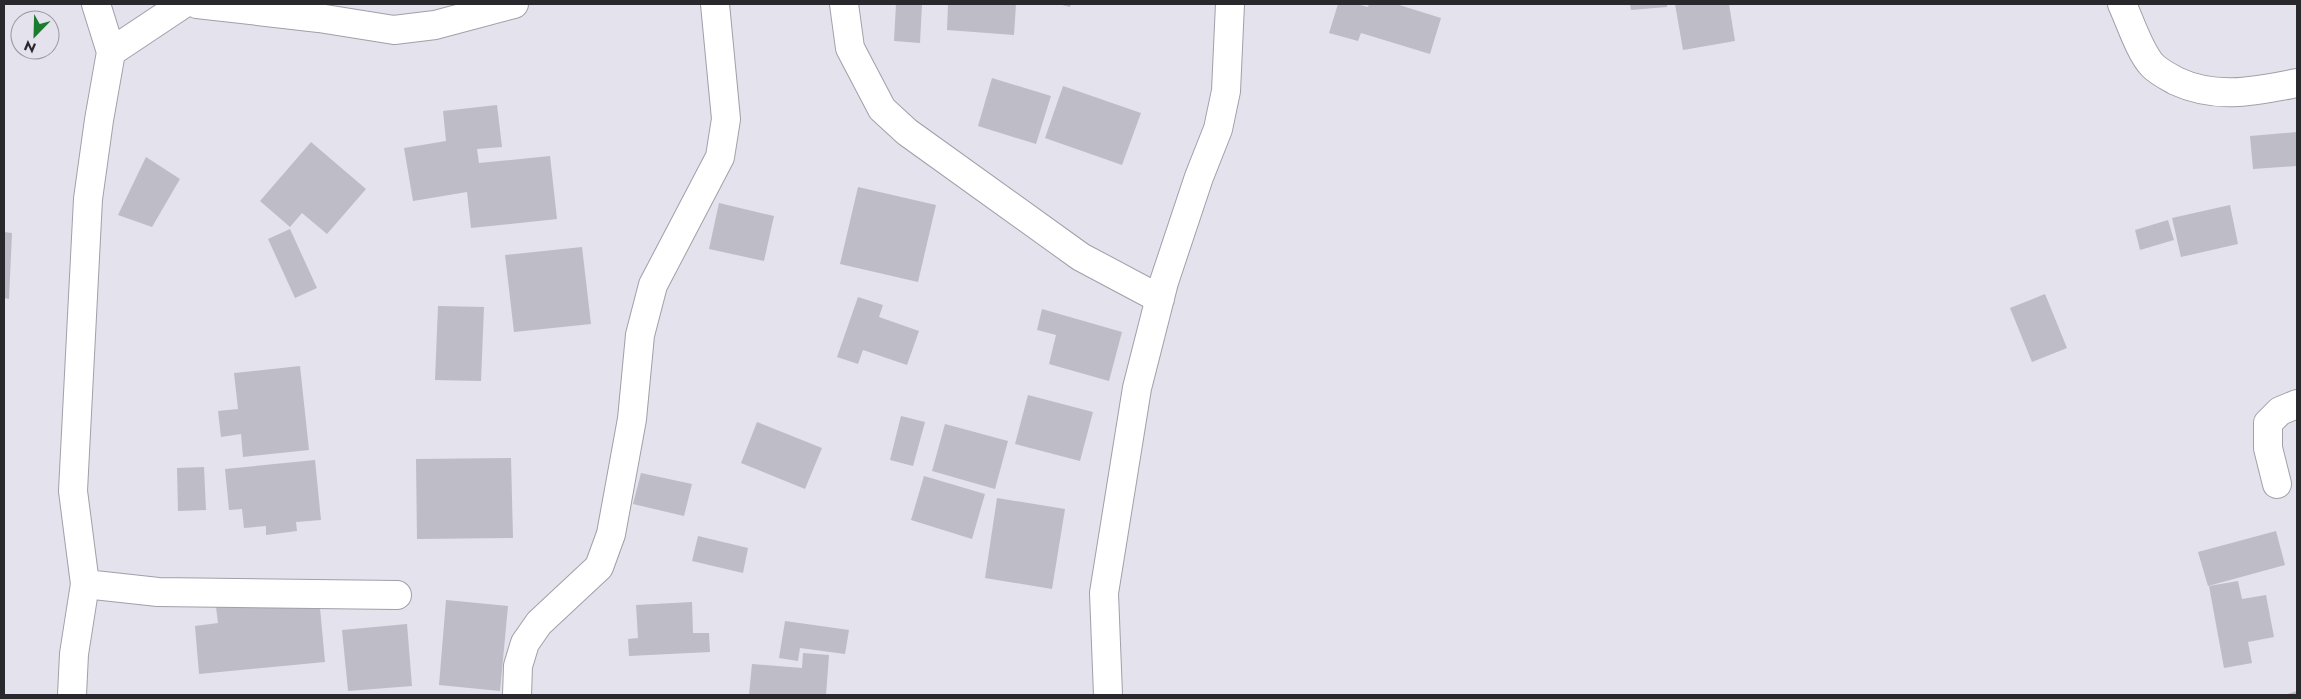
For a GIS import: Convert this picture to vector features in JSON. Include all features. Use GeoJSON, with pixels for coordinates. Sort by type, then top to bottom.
{"type":"FeatureCollection","features":[{"type":"Feature","properties":{"kind":"street"},"geometry":{"type":"LineString","coordinates":[[72,695],[74,654],[85,584],[73,491],[88,200],[111,52],[96,4]]}},
{"type":"Feature","properties":{"kind":"street"},"geometry":{"type":"LineString","coordinates":[[111,52],[183,4]]}},
{"type":"Feature","properties":{"kind":"street"},"geometry":{"type":"LineString","coordinates":[[198,4],[319,18],[394,30],[435,24],[514,4]]}},
{"type":"Feature","properties":{"kind":"street"},"geometry":{"type":"LineString","coordinates":[[517,695],[518,666],[525,643],[539,623],[599,567],[611,534],[632,419],[640,335],[653,286],[720,157],[726,119],[715,4]]}},
{"type":"Feature","properties":{"kind":"street"},"geometry":{"type":"LineString","coordinates":[[844,4],[850,48],[882,109],[907,132],[1082,257],[1160,299]]}},
{"type":"Feature","properties":{"kind":"street"},"geometry":{"type":"LineString","coordinates":[[1108,695],[1104,593],[1137,388],[1160,299],[1199,177],[1218,129],[1226,91],[1230,4]]}},
{"type":"Feature","properties":{"kind":"street"},"geometry":{"type":"LineString","coordinates":[[2122,4],[2153,66],[2171,78],[2194,89],[2224,94],[2297,83]]}},
{"type":"Feature","properties":{"kind":"street"},"geometry":{"type":"LineString","coordinates":[[2277,484],[2268,448],[2268,423],[2280,411],[2297,404]]}},
{"type":"Feature","properties":{"kind":"street"},"geometry":{"type":"LineString","coordinates":[[85,584],[158,592],[397,595]]}},
{"type":"Feature","properties":{"kind":"building"},"geometry":{"type":"Polygon","coordinates":[[[896,4],[922,4],[920,43],[894,41],[896,4]]]}},
{"type":"Feature","properties":{"kind":"building"},"geometry":{"type":"Polygon","coordinates":[[[948,4],[1016,4],[1014,35],[947,30],[948,4]]]}},
{"type":"Feature","properties":{"kind":"building"},"geometry":{"type":"Polygon","coordinates":[[[1058,4],[1071,4],[1070,7],[1058,4]]]}},
{"type":"Feature","properties":{"kind":"building"},"geometry":{"type":"Polygon","coordinates":[[[1338,4],[1356,4],[1368,7],[1369,4],[1396,4],[1441,18],[1430,54],[1361,33],[1358,41],[1329,33],[1338,4]]]}},
{"type":"Feature","properties":{"kind":"building"},"geometry":{"type":"Polygon","coordinates":[[[1630,4],[1667,4],[1667,7],[1631,10],[1630,4]]]}},
{"type":"Feature","properties":{"kind":"building"},"geometry":{"type":"Polygon","coordinates":[[[1675,4],[1729,4],[1735,41],[1683,50],[1675,4]]]}},
{"type":"Feature","properties":{"kind":"building"},"geometry":{"type":"Polygon","coordinates":[[[992,78],[1051,96],[1036,144],[978,126],[992,78]]]}},
{"type":"Feature","properties":{"kind":"building"},"geometry":{"type":"Polygon","coordinates":[[[1063,86],[1141,113],[1122,165],[1045,138],[1063,86]]]}},
{"type":"Feature","properties":{"kind":"building"},"geometry":{"type":"Polygon","coordinates":[[[497,105],[502,147],[477,149],[479,163],[550,156],[557,219],[471,228],[467,192],[413,201],[404,148],[446,141],[443,111],[497,105]]]}},
{"type":"Feature","properties":{"kind":"building"},"geometry":{"type":"Polygon","coordinates":[[[2297,132],[2297,166],[2253,169],[2250,136],[2297,132]]]}},
{"type":"Feature","properties":{"kind":"building"},"geometry":{"type":"Polygon","coordinates":[[[311,142],[366,189],[327,234],[302,213],[290,227],[260,201],[311,142]]]}},
{"type":"Feature","properties":{"kind":"building"},"geometry":{"type":"Polygon","coordinates":[[[146,157],[180,179],[152,227],[118,215],[146,157]]]}},
{"type":"Feature","properties":{"kind":"building"},"geometry":{"type":"Polygon","coordinates":[[[858,187],[936,205],[918,282],[840,264],[858,187]]]}},
{"type":"Feature","properties":{"kind":"building"},"geometry":{"type":"Polygon","coordinates":[[[719,203],[774,216],[764,261],[709,249],[719,203]]]}},
{"type":"Feature","properties":{"kind":"building"},"geometry":{"type":"Polygon","coordinates":[[[2230,205],[2238,244],[2181,257],[2172,218],[2230,205]]]}},
{"type":"Feature","properties":{"kind":"building"},"geometry":{"type":"Polygon","coordinates":[[[2168,220],[2174,240],[2140,250],[2135,230],[2168,220]]]}},
{"type":"Feature","properties":{"kind":"building"},"geometry":{"type":"Polygon","coordinates":[[[290,229],[317,288],[295,298],[268,239],[290,229]]]}},
{"type":"Feature","properties":{"kind":"building"},"geometry":{"type":"Polygon","coordinates":[[[4,232],[12,233],[9,299],[4,298],[4,232]]]}},
{"type":"Feature","properties":{"kind":"building"},"geometry":{"type":"Polygon","coordinates":[[[582,247],[591,324],[514,332],[505,255],[582,247]]]}},
{"type":"Feature","properties":{"kind":"building"},"geometry":{"type":"Polygon","coordinates":[[[2045,294],[2067,348],[2032,362],[2010,308],[2045,294]]]}},
{"type":"Feature","properties":{"kind":"building"},"geometry":{"type":"Polygon","coordinates":[[[858,297],[883,305],[879,317],[919,331],[907,365],[863,350],[858,364],[837,357],[858,297]]]}},
{"type":"Feature","properties":{"kind":"building"},"geometry":{"type":"Polygon","coordinates":[[[438,306],[484,307],[481,381],[435,380],[438,306]]]}},
{"type":"Feature","properties":{"kind":"building"},"geometry":{"type":"Polygon","coordinates":[[[1042,309],[1122,332],[1109,381],[1049,364],[1056,335],[1037,330],[1042,309]]]}},
{"type":"Feature","properties":{"kind":"building"},"geometry":{"type":"Polygon","coordinates":[[[300,366],[309,450],[243,457],[241,434],[221,437],[218,411],[238,409],[234,373],[300,366]]]}},
{"type":"Feature","properties":{"kind":"building"},"geometry":{"type":"Polygon","coordinates":[[[1028,395],[1093,412],[1080,461],[1015,444],[1028,395]]]}},
{"type":"Feature","properties":{"kind":"building"},"geometry":{"type":"Polygon","coordinates":[[[901,416],[925,422],[913,466],[890,460],[901,416]]]}},
{"type":"Feature","properties":{"kind":"building"},"geometry":{"type":"Polygon","coordinates":[[[757,422],[822,448],[805,489],[741,463],[757,422]]]}},
{"type":"Feature","properties":{"kind":"building"},"geometry":{"type":"Polygon","coordinates":[[[945,424],[1008,441],[995,489],[932,471],[945,424]]]}},
{"type":"Feature","properties":{"kind":"building"},"geometry":{"type":"Polygon","coordinates":[[[511,458],[513,538],[417,539],[416,459],[511,458]]]}},
{"type":"Feature","properties":{"kind":"building"},"geometry":{"type":"Polygon","coordinates":[[[315,460],[321,520],[296,522],[297,531],[266,535],[266,526],[244,528],[242,509],[229,510],[225,469],[315,460]]]}},
{"type":"Feature","properties":{"kind":"building"},"geometry":{"type":"Polygon","coordinates":[[[204,467],[206,510],[178,511],[177,468],[204,467]]]}},
{"type":"Feature","properties":{"kind":"building"},"geometry":{"type":"Polygon","coordinates":[[[641,473],[692,484],[684,516],[633,504],[641,473]]]}},
{"type":"Feature","properties":{"kind":"building"},"geometry":{"type":"Polygon","coordinates":[[[924,476],[985,494],[972,539],[911,520],[924,476]]]}},
{"type":"Feature","properties":{"kind":"building"},"geometry":{"type":"Polygon","coordinates":[[[997,498],[1065,509],[1052,589],[985,578],[997,498]]]}},
{"type":"Feature","properties":{"kind":"building"},"geometry":{"type":"Polygon","coordinates":[[[2276,531],[2285,565],[2208,586],[2198,552],[2276,531]]]}},
{"type":"Feature","properties":{"kind":"building"},"geometry":{"type":"Polygon","coordinates":[[[698,536],[748,548],[743,573],[692,561],[698,536]]]}},
{"type":"Feature","properties":{"kind":"building"},"geometry":{"type":"Polygon","coordinates":[[[2238,581],[2242,599],[2266,595],[2274,637],[2248,642],[2252,663],[2224,668],[2209,586],[2238,581]]]}},
{"type":"Feature","properties":{"kind":"building"},"geometry":{"type":"Polygon","coordinates":[[[319,597],[325,662],[199,674],[195,626],[218,623],[216,607],[319,597]]]}},
{"type":"Feature","properties":{"kind":"building"},"geometry":{"type":"Polygon","coordinates":[[[446,600],[508,606],[500,691],[439,685],[446,600]]]}},
{"type":"Feature","properties":{"kind":"building"},"geometry":{"type":"Polygon","coordinates":[[[692,602],[693,633],[709,633],[710,652],[629,656],[628,639],[638,638],[636,605],[692,602]]]}},
{"type":"Feature","properties":{"kind":"building"},"geometry":{"type":"Polygon","coordinates":[[[785,621],[849,630],[845,654],[800,648],[798,661],[779,658],[785,621]]]}},
{"type":"Feature","properties":{"kind":"building"},"geometry":{"type":"Polygon","coordinates":[[[407,624],[412,686],[348,691],[342,630],[407,624]]]}},
{"type":"Feature","properties":{"kind":"building"},"geometry":{"type":"Polygon","coordinates":[[[803,653],[829,655],[826,695],[749,695],[752,664],[802,668],[803,653]]]}},
{"type":"Feature","properties":{"kind":"building"},"geometry":{"type":"Polygon","coordinates":[[[2297,691],[2297,695],[2284,695],[2297,691]]]}}]}
